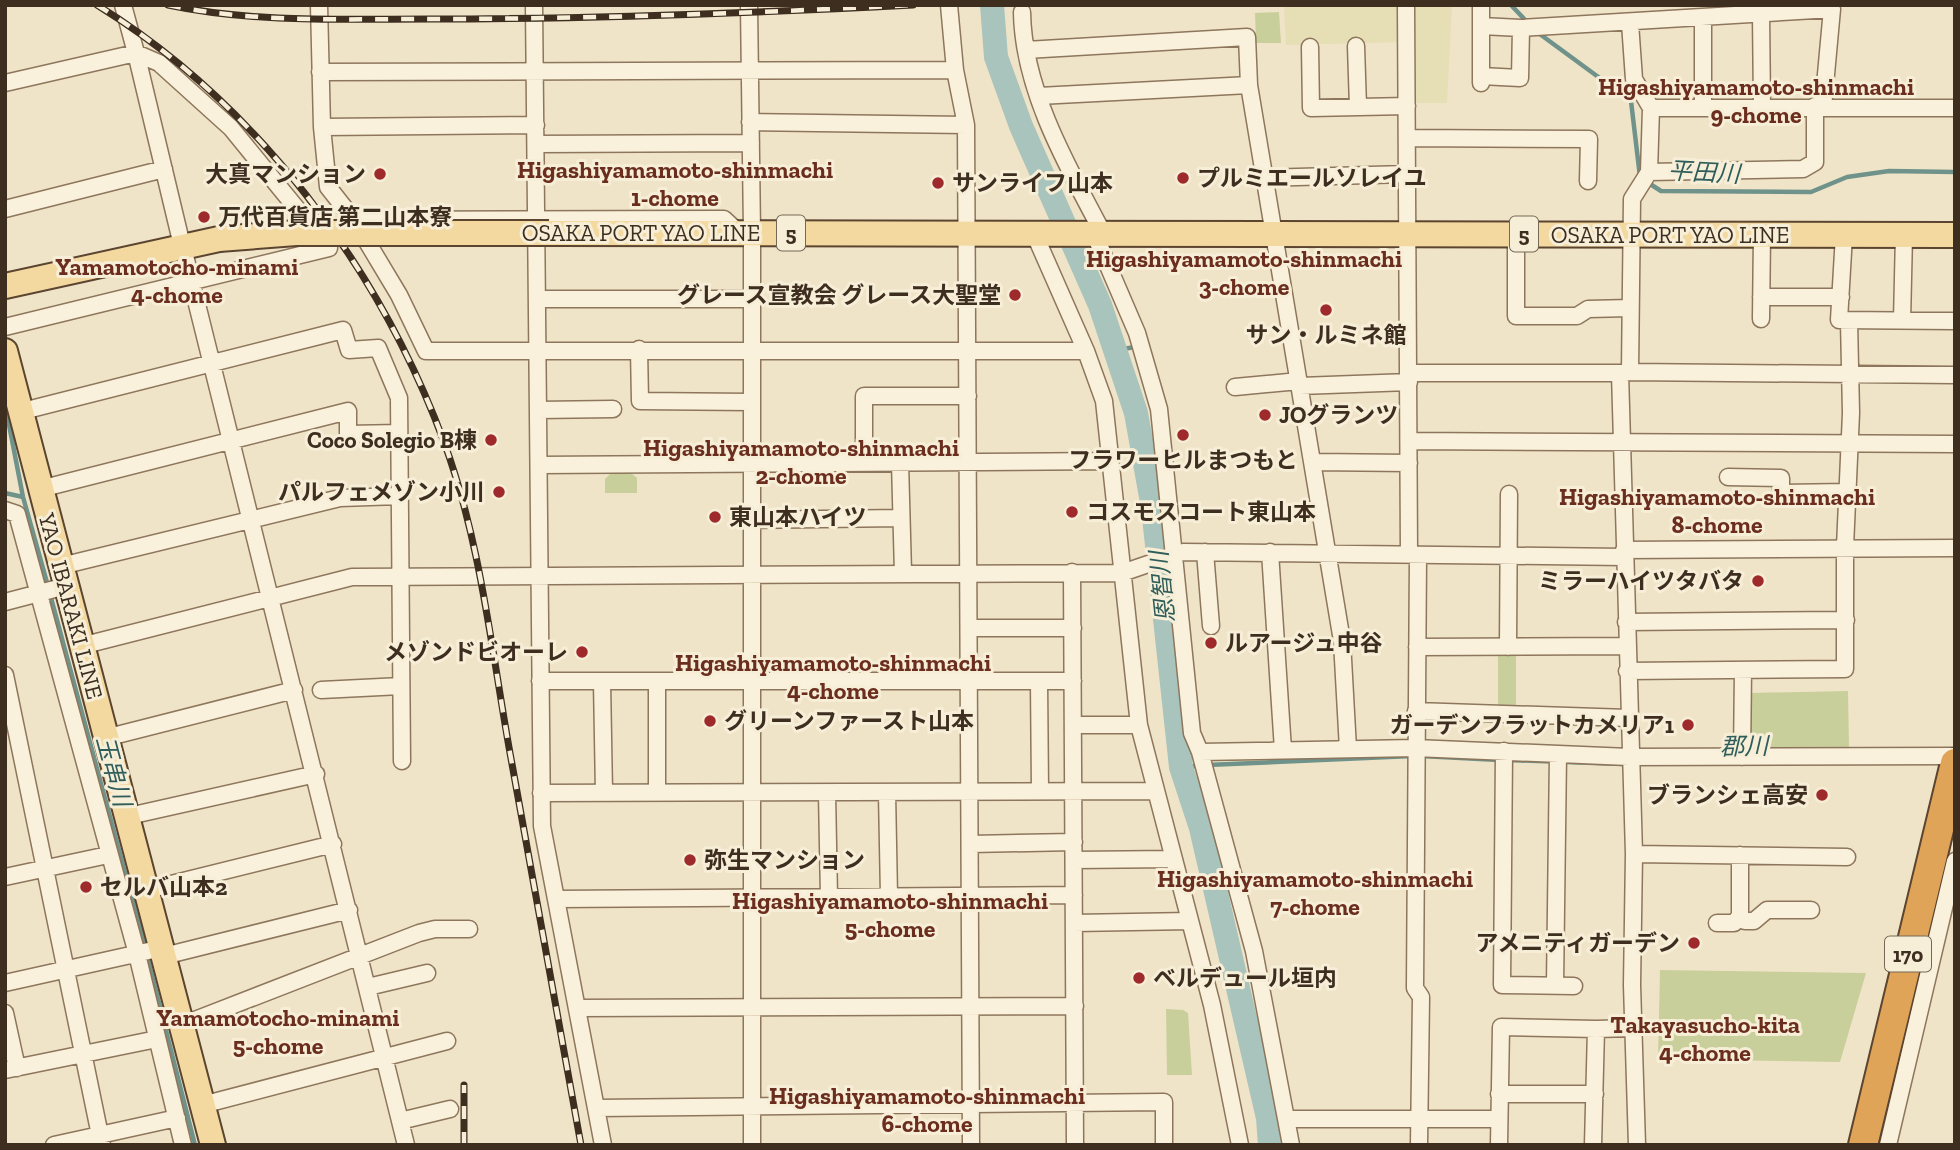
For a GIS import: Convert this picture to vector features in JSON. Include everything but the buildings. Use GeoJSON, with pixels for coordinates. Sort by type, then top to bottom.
{"type":"FeatureCollection","features":[{"type":"Feature","properties":{"kind":"highway","name":"170"},"geometry":{"type":"LineString","coordinates":[[1878,1145],[1955,763]]}},
{"type":"Feature","properties":{"kind":"highway","name":"170"},"geometry":{"type":"LineString","coordinates":[[1863,1145],[1917,946],[1955,823]]}},
{"type":"Feature","properties":{"kind":"main road","name":"OSAKA PORT YAO LINE"},"geometry":{"type":"LineString","coordinates":[[5,286],[219,239],[296,233],[1955,235]]}},
{"type":"Feature","properties":{"kind":"main road","name":"YAO IBARAKI LINE"},"geometry":{"type":"LineString","coordinates":[[5,351],[40,489],[53,586],[80,646],[129,816],[147,890],[152,952],[182,1025],[213,1145]]}},
{"type":"Feature","properties":{"kind":"street"},"geometry":{"type":"LineString","coordinates":[[123,5],[180,237]]}},
{"type":"Feature","properties":{"kind":"street"},"geometry":{"type":"LineString","coordinates":[[319,5],[322,127],[328,187],[354,220],[399,295],[426,351],[1086,351]]}},
{"type":"Feature","properties":{"kind":"street"},"geometry":{"type":"LineString","coordinates":[[534,5],[541,233],[537,299],[542,826],[603,1145]]}},
{"type":"Feature","properties":{"kind":"street"},"geometry":{"type":"LineString","coordinates":[[748,5],[751,143],[746,233],[751,299],[754,897],[752,1145]]}},
{"type":"Feature","properties":{"kind":"street"},"geometry":{"type":"LineString","coordinates":[[949,5],[955,70],[966,125],[971,681],[971,1145]]}},
{"type":"Feature","properties":{"kind":"street"},"geometry":{"type":"LineString","coordinates":[[1406,5],[1409,463],[1417,647],[1415,988],[1421,997],[1419,1145]]}},
{"type":"Feature","properties":{"kind":"street"},"geometry":{"type":"LineString","coordinates":[[1481,5],[1481,80],[1520,78],[1528,28]]}},
{"type":"Feature","properties":{"kind":"street"},"geometry":{"type":"LineString","coordinates":[[1481,26],[1528,28],[1832,9],[1819,106],[1815,162],[1803,169],[1646,177]]}},
{"type":"Feature","properties":{"kind":"street"},"geometry":{"type":"LineString","coordinates":[[1022,12],[1022,40],[1039,96],[1098,233],[1137,333],[1159,410],[1192,733],[1202,760],[1254,951],[1291,1145]]}},
{"type":"Feature","properties":{"kind":"street"},"geometry":{"type":"LineString","coordinates":[[1761,14],[1762,106]]}},
{"type":"Feature","properties":{"kind":"street"},"geometry":{"type":"LineString","coordinates":[[1703,18],[1703,107]]}},
{"type":"Feature","properties":{"kind":"street"},"geometry":{"type":"LineString","coordinates":[[1630,23],[1634,79],[1651,108],[1646,177],[1632,199],[1630,308],[1620,443],[1634,854],[1637,1145]]}},
{"type":"Feature","properties":{"kind":"street"},"geometry":{"type":"LineString","coordinates":[[1026,50],[1247,37],[1249,85],[1342,641],[1348,749]]}},
{"type":"Feature","properties":{"kind":"street"},"geometry":{"type":"LineString","coordinates":[[1356,46],[1358,107]]}},
{"type":"Feature","properties":{"kind":"street"},"geometry":{"type":"LineString","coordinates":[[1310,47],[1311,107],[1407,106]]}},
{"type":"Feature","properties":{"kind":"street"},"geometry":{"type":"LineString","coordinates":[[5,83],[136,52],[159,64],[231,128],[302,211],[329,248],[5,327]]}},
{"type":"Feature","properties":{"kind":"street"},"geometry":{"type":"LineString","coordinates":[[320,72],[955,70]]}},
{"type":"Feature","properties":{"kind":"street"},"geometry":{"type":"LineString","coordinates":[[1039,96],[1249,85]]}},
{"type":"Feature","properties":{"kind":"street"},"geometry":{"type":"LineString","coordinates":[[1651,108],[1955,108]]}},
{"type":"Feature","properties":{"kind":"street"},"geometry":{"type":"LineString","coordinates":[[750,122],[966,125]]}},
{"type":"Feature","properties":{"kind":"street"},"geometry":{"type":"LineString","coordinates":[[322,127],[536,125]]}},
{"type":"Feature","properties":{"kind":"street"},"geometry":{"type":"LineString","coordinates":[[1407,138],[1589,139],[1588,181]]}},
{"type":"Feature","properties":{"kind":"street"},"geometry":{"type":"LineString","coordinates":[[537,144],[751,143]]}},
{"type":"Feature","properties":{"kind":"street"},"geometry":{"type":"LineString","coordinates":[[5,209],[164,169]]}},
{"type":"Feature","properties":{"kind":"street"},"geometry":{"type":"LineString","coordinates":[[1265,178],[1407,174]]}},
{"type":"Feature","properties":{"kind":"street"},"geometry":{"type":"LineString","coordinates":[[354,220],[541,233]]}},
{"type":"Feature","properties":{"kind":"street"},"geometry":{"type":"LineString","coordinates":[[368,244],[541,233]]}},
{"type":"Feature","properties":{"kind":"street"},"geometry":{"type":"LineString","coordinates":[[1034,233],[1086,351],[1104,401],[1139,725],[1212,1005],[1240,1145]]}},
{"type":"Feature","properties":{"kind":"street"},"geometry":{"type":"LineString","coordinates":[[1516,234],[1516,317],[1577,316],[1588,309],[1630,308]]}},
{"type":"Feature","properties":{"kind":"street"},"geometry":{"type":"LineString","coordinates":[[1760,319],[1762,235]]}},
{"type":"Feature","properties":{"kind":"street"},"geometry":{"type":"LineString","coordinates":[[1844,235],[1839,320],[1955,321]]}},
{"type":"Feature","properties":{"kind":"street"},"geometry":{"type":"LineString","coordinates":[[1902,321],[1904,235]]}},
{"type":"Feature","properties":{"kind":"street"},"geometry":{"type":"LineString","coordinates":[[185,256],[316,774],[406,1145]]}},
{"type":"Feature","properties":{"kind":"street"},"geometry":{"type":"LineString","coordinates":[[1761,297],[1840,297]]}},
{"type":"Feature","properties":{"kind":"street"},"geometry":{"type":"LineString","coordinates":[[537,299],[751,299]]}},
{"type":"Feature","properties":{"kind":"street"},"geometry":{"type":"LineString","coordinates":[[1627,671],[1845,669],[1845,547],[1851,375],[1849,321]]}},
{"type":"Feature","properties":{"kind":"street"},"geometry":{"type":"LineString","coordinates":[[19,412],[343,330],[349,349],[378,348],[399,398],[402,761]]}},
{"type":"Feature","properties":{"kind":"street"},"geometry":{"type":"LineString","coordinates":[[639,349],[640,401],[751,402]]}},
{"type":"Feature","properties":{"kind":"street"},"geometry":{"type":"LineString","coordinates":[[1235,387],[1409,377],[1625,372],[1955,375]]}},
{"type":"Feature","properties":{"kind":"street"},"geometry":{"type":"LineString","coordinates":[[864,462],[864,396],[968,396]]}},
{"type":"Feature","properties":{"kind":"street"},"geometry":{"type":"LineString","coordinates":[[538,410],[614,409]]}},
{"type":"Feature","properties":{"kind":"street"},"geometry":{"type":"LineString","coordinates":[[40,489],[348,411],[348,434],[400,433]]}},
{"type":"Feature","properties":{"kind":"street"},"geometry":{"type":"LineString","coordinates":[[1410,441],[1955,444]]}},
{"type":"Feature","properties":{"kind":"street"},"geometry":{"type":"LineString","coordinates":[[539,465],[1111,461]]}},
{"type":"Feature","properties":{"kind":"street"},"geometry":{"type":"LineString","coordinates":[[900,462],[903,573]]}},
{"type":"Feature","properties":{"kind":"street"},"geometry":{"type":"LineString","coordinates":[[1312,462],[1409,463]]}},
{"type":"Feature","properties":{"kind":"street"},"geometry":{"type":"LineString","coordinates":[[1728,477],[1781,478],[1781,493],[1848,492]]}},
{"type":"Feature","properties":{"kind":"street"},"geometry":{"type":"LineString","coordinates":[[1508,647],[1509,494]]}},
{"type":"Feature","properties":{"kind":"street"},"geometry":{"type":"LineString","coordinates":[[5,602],[252,519],[340,498],[400,496]]}},
{"type":"Feature","properties":{"kind":"street"},"geometry":{"type":"LineString","coordinates":[[5,510],[17,514],[53,586],[108,855],[152,952],[158,1038],[183,1145]]}},
{"type":"Feature","properties":{"kind":"street"},"geometry":{"type":"LineString","coordinates":[[751,520],[901,518]]}},
{"type":"Feature","properties":{"kind":"street"},"geometry":{"type":"LineString","coordinates":[[80,646],[352,577],[1122,573],[1172,554],[1205,552],[1508,556],[1845,547],[1955,548]]}},
{"type":"Feature","properties":{"kind":"street"},"geometry":{"type":"LineString","coordinates":[[1205,552],[1211,626]]}},
{"type":"Feature","properties":{"kind":"street"},"geometry":{"type":"LineString","coordinates":[[1270,552],[1283,750]]}},
{"type":"Feature","properties":{"kind":"street"},"geometry":{"type":"LineString","coordinates":[[1072,572],[1075,1145]]}},
{"type":"Feature","properties":{"kind":"street"},"geometry":{"type":"LineString","coordinates":[[1626,622],[1846,620]]}},
{"type":"Feature","properties":{"kind":"street"},"geometry":{"type":"LineString","coordinates":[[970,628],[1073,628]]}},
{"type":"Feature","properties":{"kind":"street"},"geometry":{"type":"LineString","coordinates":[[1417,647],[1627,646]]}},
{"type":"Feature","properties":{"kind":"street"},"geometry":{"type":"LineString","coordinates":[[1742,757],[1743,670]]}},
{"type":"Feature","properties":{"kind":"street"},"geometry":{"type":"LineString","coordinates":[[5,675],[101,1139]]}},
{"type":"Feature","properties":{"kind":"street"},"geometry":{"type":"LineString","coordinates":[[540,681],[1073,681]]}},
{"type":"Feature","properties":{"kind":"street"},"geometry":{"type":"LineString","coordinates":[[1039,681],[1040,791]]}},
{"type":"Feature","properties":{"kind":"street"},"geometry":{"type":"LineString","coordinates":[[602,682],[604,793]]}},
{"type":"Feature","properties":{"kind":"street"},"geometry":{"type":"LineString","coordinates":[[657,682],[657,793]]}},
{"type":"Feature","properties":{"kind":"street"},"geometry":{"type":"LineString","coordinates":[[321,690],[401,686]]}},
{"type":"Feature","properties":{"kind":"street"},"geometry":{"type":"LineString","coordinates":[[105,738],[294,690]]}},
{"type":"Feature","properties":{"kind":"street"},"geometry":{"type":"LineString","coordinates":[[1416,710],[1628,718]]}},
{"type":"Feature","properties":{"kind":"street"},"geometry":{"type":"LineString","coordinates":[[1073,725],[1139,725]]}},
{"type":"Feature","properties":{"kind":"street"},"geometry":{"type":"LineString","coordinates":[[1202,760],[1283,750],[1348,749],[1629,763],[1742,757],[1955,756]]}},
{"type":"Feature","properties":{"kind":"street"},"geometry":{"type":"LineString","coordinates":[[1504,757],[1502,985],[1574,986]]}},
{"type":"Feature","properties":{"kind":"street"},"geometry":{"type":"LineString","coordinates":[[1555,986],[1558,761]]}},
{"type":"Feature","properties":{"kind":"street"},"geometry":{"type":"LineString","coordinates":[[129,816],[316,774]]}},
{"type":"Feature","properties":{"kind":"street"},"geometry":{"type":"LineString","coordinates":[[1888,1145],[1917,946],[1936,788]]}},
{"type":"Feature","properties":{"kind":"street"},"geometry":{"type":"LineString","coordinates":[[541,793],[1155,791]]}},
{"type":"Feature","properties":{"kind":"street"},"geometry":{"type":"LineString","coordinates":[[827,793],[829,897]]}},
{"type":"Feature","properties":{"kind":"street"},"geometry":{"type":"LineString","coordinates":[[887,793],[888,896]]}},
{"type":"Feature","properties":{"kind":"street"},"geometry":{"type":"LineString","coordinates":[[971,844],[1074,842]]}},
{"type":"Feature","properties":{"kind":"street"},"geometry":{"type":"LineString","coordinates":[[147,890],[333,844]]}},
{"type":"Feature","properties":{"kind":"street"},"geometry":{"type":"LineString","coordinates":[[1634,854],[1847,857]]}},
{"type":"Feature","properties":{"kind":"street"},"geometry":{"type":"LineString","coordinates":[[5,877],[108,855]]}},
{"type":"Feature","properties":{"kind":"street"},"geometry":{"type":"LineString","coordinates":[[1717,923],[1734,923],[1740,916],[1740,855]]}},
{"type":"Feature","properties":{"kind":"street"},"geometry":{"type":"LineString","coordinates":[[1074,860],[1173,859]]}},
{"type":"Feature","properties":{"kind":"street"},"geometry":{"type":"LineString","coordinates":[[1852,1145],[1917,946],[1955,861]]}},
{"type":"Feature","properties":{"kind":"street"},"geometry":{"type":"LineString","coordinates":[[557,899],[1074,895]]}},
{"type":"Feature","properties":{"kind":"street"},"geometry":{"type":"LineString","coordinates":[[5,982],[349,910]]}},
{"type":"Feature","properties":{"kind":"street"},"geometry":{"type":"LineString","coordinates":[[1740,916],[1745,921],[1754,920],[1767,910],[1811,910]]}},
{"type":"Feature","properties":{"kind":"street"},"geometry":{"type":"LineString","coordinates":[[1074,923],[1190,921]]}},
{"type":"Feature","properties":{"kind":"street"},"geometry":{"type":"LineString","coordinates":[[182,1025],[435,929],[469,929]]}},
{"type":"Feature","properties":{"kind":"street"},"geometry":{"type":"LineString","coordinates":[[368,987],[427,973]]}},
{"type":"Feature","properties":{"kind":"street"},"geometry":{"type":"LineString","coordinates":[[578,1008],[1075,1006]]}},
{"type":"Feature","properties":{"kind":"street"},"geometry":{"type":"LineString","coordinates":[[5,1013],[11,1069],[158,1038]]}},
{"type":"Feature","properties":{"kind":"street"},"geometry":{"type":"LineString","coordinates":[[1499,1145],[1500,1027],[1634,1028]]}},
{"type":"Feature","properties":{"kind":"street"},"geometry":{"type":"LineString","coordinates":[[1593,1145],[1596,1029]]}},
{"type":"Feature","properties":{"kind":"street"},"geometry":{"type":"LineString","coordinates":[[202,1105],[447,1041]]}},
{"type":"Feature","properties":{"kind":"street"},"geometry":{"type":"LineString","coordinates":[[1499,1094],[1594,1094]]}},
{"type":"Feature","properties":{"kind":"street"},"geometry":{"type":"LineString","coordinates":[[596,1108],[753,1104],[1164,1102],[1164,1145]]}},
{"type":"Feature","properties":{"kind":"street"},"geometry":{"type":"LineString","coordinates":[[400,1121],[450,1109]]}},
{"type":"Feature","properties":{"kind":"street"},"geometry":{"type":"LineString","coordinates":[[54,1145],[101,1139],[177,1118]]}},
{"type":"Feature","properties":{"kind":"street"},"geometry":{"type":"LineString","coordinates":[[1287,1119],[1499,1119]]}},
{"type":"Feature","properties":{"kind":"shaded area"},"geometry":{"type":"Polygon","coordinates":[[[1404,5],[1405,42],[1286,45],[1284,7],[1404,5]]]}},
{"type":"Feature","properties":{"kind":"shaded area"},"geometry":{"type":"Polygon","coordinates":[[[1411,5],[1452,5],[1447,103],[1408,103],[1411,5]]]}},
{"type":"Feature","properties":{"kind":"green space"},"geometry":{"type":"Polygon","coordinates":[[[1279,12],[1281,43],[1256,43],[1255,13],[1279,12]]]}},
{"type":"Feature","properties":{"kind":"green space"},"geometry":{"type":"Polygon","coordinates":[[[611,473],[631,473],[637,478],[637,493],[605,493],[605,479],[611,473]]]}},
{"type":"Feature","properties":{"kind":"green space"},"geometry":{"type":"Polygon","coordinates":[[[1498,653],[1516,654],[1516,708],[1498,708],[1498,653]]]}},
{"type":"Feature","properties":{"kind":"green space"},"geometry":{"type":"Polygon","coordinates":[[[1848,691],[1849,748],[1757,750],[1749,743],[1748,693],[1848,691]]]}},
{"type":"Feature","properties":{"kind":"green space"},"geometry":{"type":"Polygon","coordinates":[[[1660,970],[1866,973],[1840,1062],[1658,1059],[1660,970]]]}},
{"type":"Feature","properties":{"kind":"green space"},"geometry":{"type":"Polygon","coordinates":[[[1166,1009],[1188,1013],[1192,1075],[1167,1075],[1166,1009]]]}},
{"type":"Feature","properties":{"kind":"waterway","name":"恩智川"},"geometry":{"type":"LineString","coordinates":[[992,5],[996,57],[1021,126],[1100,305],[1136,413],[1153,508],[1181,767],[1201,828],[1268,1118],[1270,1145]]}},
{"type":"Feature","properties":{"kind":"waterway","name":"平田川"},"geometry":{"type":"LineString","coordinates":[[1511,5],[1528,23]]}},
{"type":"Feature","properties":{"kind":"waterway","name":"平田川"},"geometry":{"type":"LineString","coordinates":[[1537,32],[1631,101],[1640,177]]}},
{"type":"Feature","properties":{"kind":"waterway","name":"平田川"},"geometry":{"type":"LineString","coordinates":[[1647,182],[1661,191],[1811,192],[1847,177],[1889,171],[1955,172]]}},
{"type":"Feature","properties":{"kind":"waterway"},"geometry":{"type":"LineString","coordinates":[[1117,350],[1135,347]]}},
{"type":"Feature","properties":{"kind":"waterway","name":"玉串川"},"geometry":{"type":"LineString","coordinates":[[5,404],[23,497],[48,586]]}},
{"type":"Feature","properties":{"kind":"waterway"},"geometry":{"type":"LineString","coordinates":[[5,493],[23,497]]}},
{"type":"Feature","properties":{"kind":"waterway","name":"玉串川"},"geometry":{"type":"LineString","coordinates":[[50,594],[145,947]]}},
{"type":"Feature","properties":{"kind":"waterway","name":"郡川"},"geometry":{"type":"LineString","coordinates":[[1207,765],[1412,756]]}},
{"type":"Feature","properties":{"kind":"waterway","name":"郡川"},"geometry":{"type":"LineString","coordinates":[[1421,756],[1499,760]]}},
{"type":"Feature","properties":{"kind":"waterway","name":"郡川"},"geometry":{"type":"LineString","coordinates":[[1508,760],[1622,764]]}},
{"type":"Feature","properties":{"kind":"waterway","name":"郡川"},"geometry":{"type":"LineString","coordinates":[[1181,767],[1199,766]]}},
{"type":"Feature","properties":{"kind":"waterway","name":"玉串川"},"geometry":{"type":"LineString","coordinates":[[147,956],[195,1145]]}},
{"type":"Feature","properties":{"kind":"railway"},"geometry":{"type":"LineString","coordinates":[[97,5],[155,45],[210,90],[260,141],[306,195],[348,253],[385,314],[417,377],[457,481],[477,561],[581,1145]]}},
{"type":"Feature","properties":{"kind":"railway"},"geometry":{"type":"LineString","coordinates":[[168,5],[233,15],[299,19],[612,17],[913,5]]}},
{"type":"Feature","properties":{"kind":"railway"},"geometry":{"type":"LineString","coordinates":[[464,1085],[464,1145]]}},
{"type":"Feature","properties":{"kind":"place","name":"大真マンション"},"geometry":{"type":"Point","coordinates":[380,174]}},
{"type":"Feature","properties":{"kind":"place","name":"プルミエールソレイユ"},"geometry":{"type":"Point","coordinates":[1183,178]}},
{"type":"Feature","properties":{"kind":"place","name":"サンライフ山本"},"geometry":{"type":"Point","coordinates":[938,183]}},
{"type":"Feature","properties":{"kind":"place","name":"万代百貨店 第二山本寮"},"geometry":{"type":"Point","coordinates":[204,217]}},
{"type":"Feature","properties":{"kind":"place","name":"グレース宣教会 グレース大聖堂"},"geometry":{"type":"Point","coordinates":[1015,295]}},
{"type":"Feature","properties":{"kind":"place","name":"サン・ルミネ館"},"geometry":{"type":"Point","coordinates":[1326,310]}},
{"type":"Feature","properties":{"kind":"place","name":"JOグランツ"},"geometry":{"type":"Point","coordinates":[1265,415]}},
{"type":"Feature","properties":{"kind":"place","name":"フラワーヒルまつもと"},"geometry":{"type":"Point","coordinates":[1183,435]}},
{"type":"Feature","properties":{"kind":"place","name":"Coco Solegio B棟"},"geometry":{"type":"Point","coordinates":[491,440]}},
{"type":"Feature","properties":{"kind":"place","name":"パルフェメゾン小川"},"geometry":{"type":"Point","coordinates":[499,492]}},
{"type":"Feature","properties":{"kind":"place","name":"コスモスコート東山本"},"geometry":{"type":"Point","coordinates":[1072,512]}},
{"type":"Feature","properties":{"kind":"place","name":"東山本ハイツ"},"geometry":{"type":"Point","coordinates":[715,517]}},
{"type":"Feature","properties":{"kind":"place","name":"ミラーハイツタバタ"},"geometry":{"type":"Point","coordinates":[1758,581]}},
{"type":"Feature","properties":{"kind":"place","name":"ルアージュ中谷"},"geometry":{"type":"Point","coordinates":[1211,643]}},
{"type":"Feature","properties":{"kind":"place","name":"メゾンドビオーレ"},"geometry":{"type":"Point","coordinates":[582,652]}},
{"type":"Feature","properties":{"kind":"place","name":"グリーンファースト山本"},"geometry":{"type":"Point","coordinates":[710,721]}},
{"type":"Feature","properties":{"kind":"place","name":"ガーデンフラットカメリア1"},"geometry":{"type":"Point","coordinates":[1688,725]}},
{"type":"Feature","properties":{"kind":"place","name":"ブランシェ高安"},"geometry":{"type":"Point","coordinates":[1822,795]}},
{"type":"Feature","properties":{"kind":"place","name":"弥生マンション"},"geometry":{"type":"Point","coordinates":[690,860]}},
{"type":"Feature","properties":{"kind":"place","name":"セルバ山本2"},"geometry":{"type":"Point","coordinates":[86,887]}},
{"type":"Feature","properties":{"kind":"place","name":"アメニティガーデン"},"geometry":{"type":"Point","coordinates":[1694,943]}},
{"type":"Feature","properties":{"kind":"place","name":"ベルデュール垣内"},"geometry":{"type":"Point","coordinates":[1139,978]}},
{"type":"Feature","properties":{"kind":"district","name":"Higashiyamamoto-shinmachi 9-chome"},"geometry":{"type":"Point","coordinates":[1756,100]}},
{"type":"Feature","properties":{"kind":"district","name":"Higashiyamamoto-shinmachi 1-chome"},"geometry":{"type":"Point","coordinates":[675,183]}},
{"type":"Feature","properties":{"kind":"district","name":"Higashiyamamoto-shinmachi 3-chome"},"geometry":{"type":"Point","coordinates":[1244,272]}},
{"type":"Feature","properties":{"kind":"district","name":"Yamamotocho-minami 4-chome"},"geometry":{"type":"Point","coordinates":[177,280]}},
{"type":"Feature","properties":{"kind":"district","name":"Higashiyamamoto-shinmachi 2-chome"},"geometry":{"type":"Point","coordinates":[801,461]}},
{"type":"Feature","properties":{"kind":"district","name":"Higashiyamamoto-shinmachi 8-chome"},"geometry":{"type":"Point","coordinates":[1717,510]}},
{"type":"Feature","properties":{"kind":"district","name":"Higashiyamamoto-shinmachi 4-chome"},"geometry":{"type":"Point","coordinates":[833,676]}},
{"type":"Feature","properties":{"kind":"district","name":"Higashiyamamoto-shinmachi 7-chome"},"geometry":{"type":"Point","coordinates":[1315,892]}},
{"type":"Feature","properties":{"kind":"district","name":"Higashiyamamoto-shinmachi 5-chome"},"geometry":{"type":"Point","coordinates":[890,914]}},
{"type":"Feature","properties":{"kind":"district","name":"Yamamotocho-minami 5-chome"},"geometry":{"type":"Point","coordinates":[278,1031]}},
{"type":"Feature","properties":{"kind":"district","name":"Takayasucho-kita 4-chome"},"geometry":{"type":"Point","coordinates":[1705,1038]}},
{"type":"Feature","properties":{"kind":"district","name":"Higashiyamamoto-shinmachi 6-chome"},"geometry":{"type":"Point","coordinates":[927,1109]}}]}
